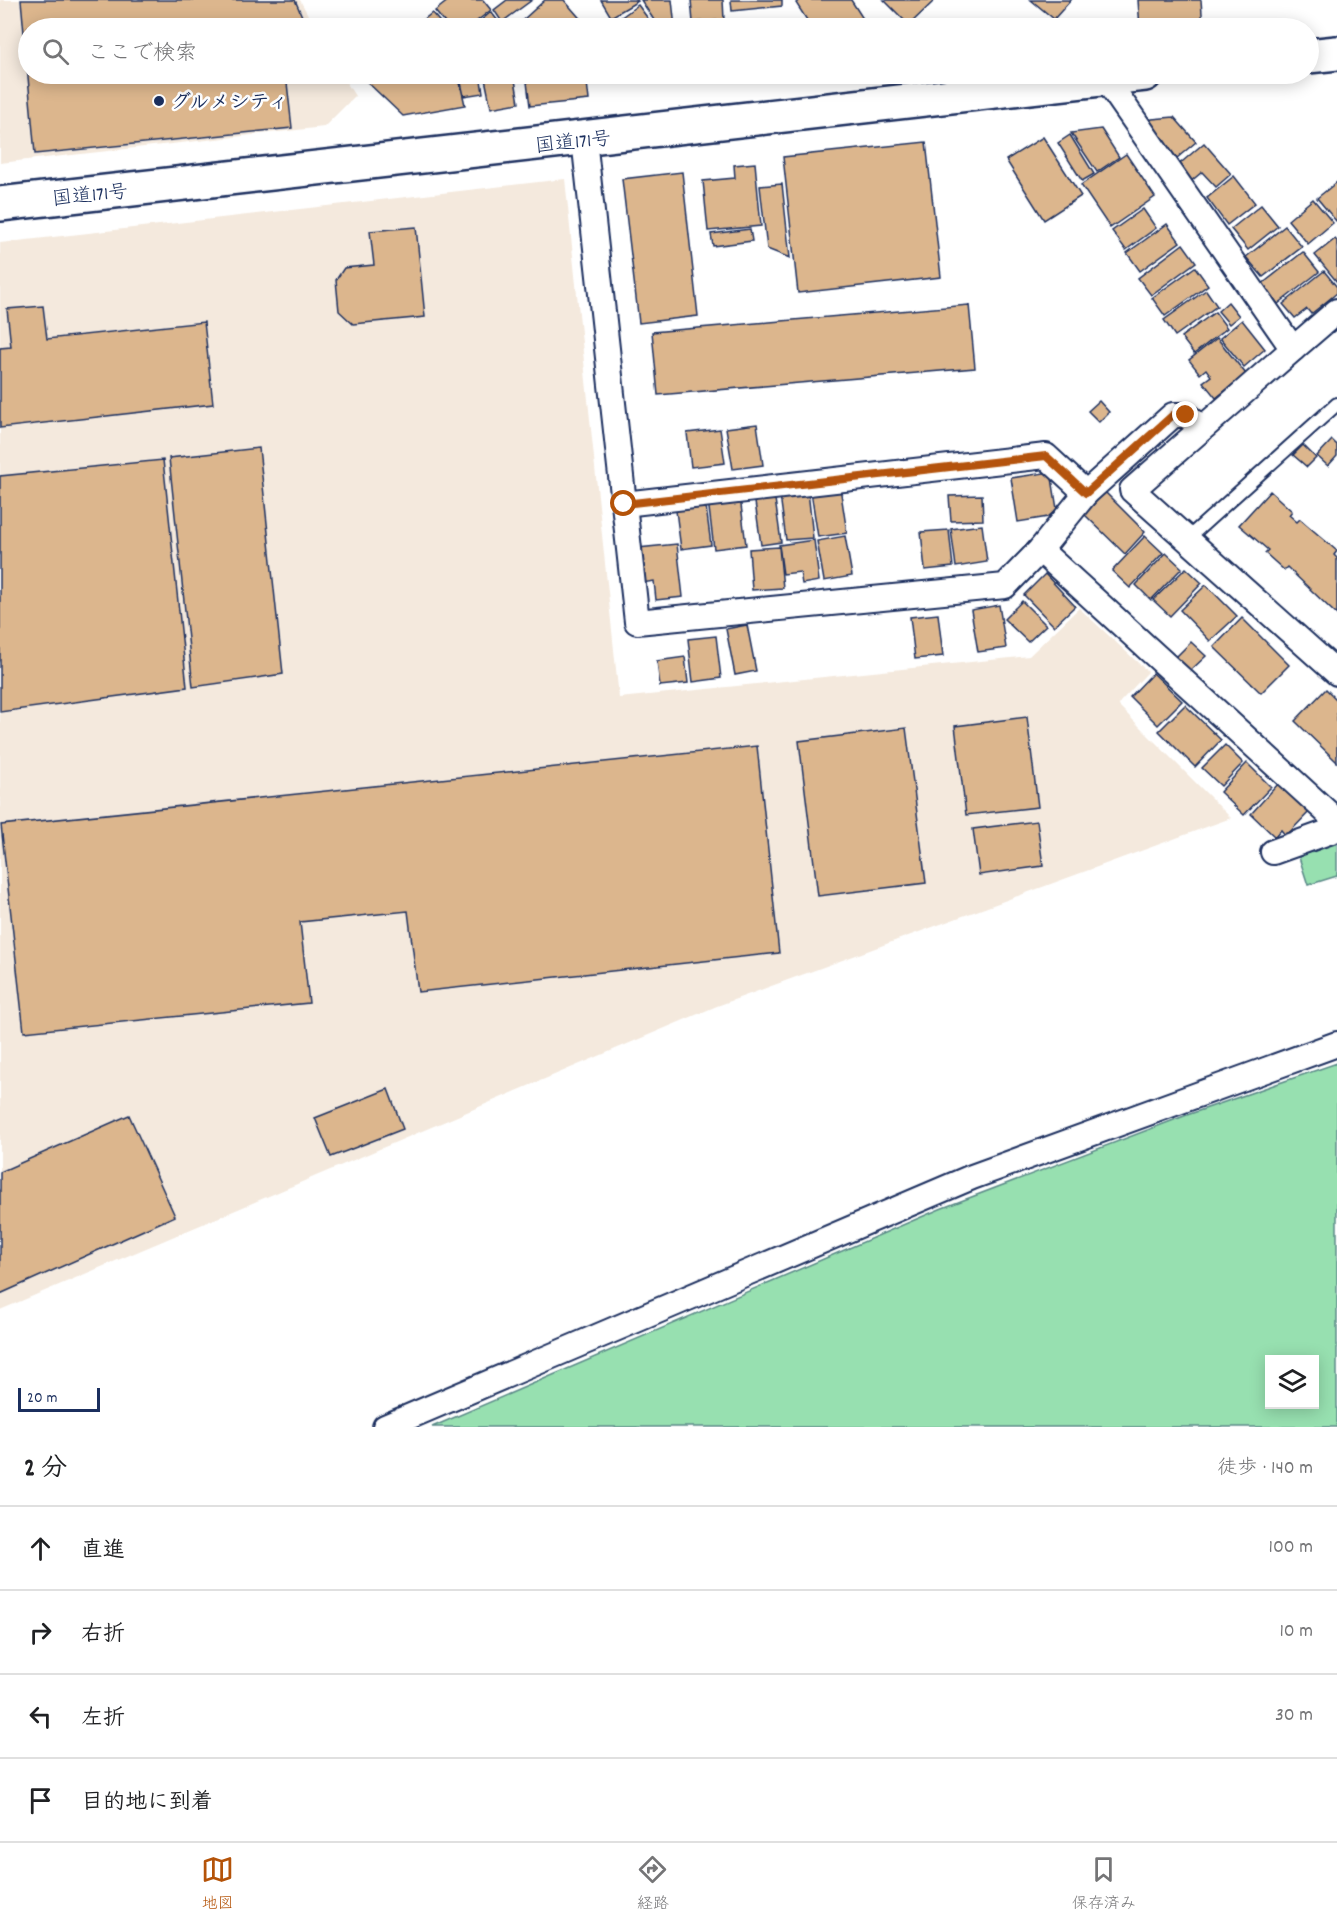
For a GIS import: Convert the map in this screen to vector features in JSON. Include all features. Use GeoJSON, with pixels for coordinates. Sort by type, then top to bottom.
{"type":"FeatureCollection","features":[{"type":"Feature","properties":{"kind":"highway"},"geometry":{"type":"LineString","coordinates":[[1319,55],[1337,53]]}},
{"type":"Feature","properties":{"kind":"highway","name":"国道171号"},"geometry":{"type":"LineString","coordinates":[[0,204],[1054,84]]}},
{"type":"Feature","properties":{"kind":"street"},"geometry":{"type":"LineString","coordinates":[[1109,84],[1293,349]]}},
{"type":"Feature","properties":{"kind":"street"},"geometry":{"type":"LineString","coordinates":[[584,139],[637,622],[1005,586],[1040,550],[1086,493],[1173,415],[1186,415],[1202,428]]}},
{"type":"Feature","properties":{"kind":"street"},"geometry":{"type":"LineString","coordinates":[[1337,311],[1132,490],[1337,673]]}},
{"type":"Feature","properties":{"kind":"street"},"geometry":{"type":"LineString","coordinates":[[624,504],[1046,456],[1086,493]]}},
{"type":"Feature","properties":{"kind":"street"},"geometry":{"type":"LineString","coordinates":[[1040,550],[1328,813],[1337,829],[1273,852]]}},
{"type":"Feature","properties":{"kind":"street"},"geometry":{"type":"LineString","coordinates":[[385,1427],[972,1177],[1337,1044]]}},
{"type":"Feature","properties":{"kind":"lane"},"geometry":{"type":"LineString","coordinates":[[1187,539],[1337,404]]}},
{"type":"Feature","properties":{"kind":"shaded area","name":"グルメシティ"},"geometry":{"type":"Polygon","coordinates":[[[0,0],[300,0],[310,18],[18,18],[18,84],[347,84],[355,96],[324,127],[0,163],[0,0]]]}},
{"type":"Feature","properties":{"kind":"shaded area"},"geometry":{"type":"Polygon","coordinates":[[[565,179],[619,698],[1029,656],[1079,608],[1148,672],[1120,702],[1119,706],[1231,818],[717,1006],[0,1310],[0,243],[565,179]]]}},
{"type":"Feature","properties":{"kind":"green space"},"geometry":{"type":"Polygon","coordinates":[[[1337,835],[1337,876],[1308,885],[1296,848],[1337,835]]]}},
{"type":"Feature","properties":{"kind":"green space"},"geometry":{"type":"Polygon","coordinates":[[[1337,1063],[1337,1427],[432,1427],[940,1209],[1187,1115],[1337,1063]]]}},
{"type":"Feature","properties":{"kind":"building","name":"グルメシティ"},"geometry":{"type":"Polygon","coordinates":[[[21,0],[295,0],[303,18],[23,18],[21,0]]]}},
{"type":"Feature","properties":{"kind":"building"},"geometry":{"type":"Polygon","coordinates":[[[449,0],[483,0],[491,10],[481,18],[441,18],[435,11],[449,0]]]}},
{"type":"Feature","properties":{"kind":"building"},"geometry":{"type":"Polygon","coordinates":[[[507,0],[532,0],[507,18],[499,18],[494,10],[507,0]]]}},
{"type":"Feature","properties":{"kind":"building"},"geometry":{"type":"Polygon","coordinates":[[[545,0],[564,0],[580,18],[525,18],[545,0]]]}},
{"type":"Feature","properties":{"kind":"building"},"geometry":{"type":"Polygon","coordinates":[[[601,0],[637,0],[638,1],[611,17],[601,0]]]}},
{"type":"Feature","properties":{"kind":"building"},"geometry":{"type":"Polygon","coordinates":[[[641,0],[672,0],[674,18],[653,18],[641,0]]]}},
{"type":"Feature","properties":{"kind":"building"},"geometry":{"type":"Polygon","coordinates":[[[691,0],[723,0],[724,18],[693,18],[691,0]]]}},
{"type":"Feature","properties":{"kind":"building"},"geometry":{"type":"Polygon","coordinates":[[[731,0],[782,0],[782,6],[732,11],[731,0]]]}},
{"type":"Feature","properties":{"kind":"building"},"geometry":{"type":"Polygon","coordinates":[[[800,0],[851,0],[863,18],[806,18],[796,3],[800,0]]]}},
{"type":"Feature","properties":{"kind":"building"},"geometry":{"type":"Polygon","coordinates":[[[884,0],[935,0],[916,18],[902,18],[884,0]]]}},
{"type":"Feature","properties":{"kind":"building"},"geometry":{"type":"Polygon","coordinates":[[[1031,0],[1071,0],[1053,18],[1031,0]]]}},
{"type":"Feature","properties":{"kind":"building"},"geometry":{"type":"Polygon","coordinates":[[[1138,0],[1201,0],[1202,18],[1139,18],[1138,0]]]}},
{"type":"Feature","properties":{"kind":"building"},"geometry":{"type":"Polygon","coordinates":[[[638,5],[648,18],[620,18],[638,5]]]}},
{"type":"Feature","properties":{"kind":"building"},"geometry":{"type":"Polygon","coordinates":[[[491,12],[496,18],[484,18],[491,12]]]}},
{"type":"Feature","properties":{"kind":"building"},"geometry":{"type":"Polygon","coordinates":[[[432,13],[436,18],[426,18],[432,13]]]}},
{"type":"Feature","properties":{"kind":"building","name":"グルメシティ"},"geometry":{"type":"Polygon","coordinates":[[[29,84],[287,84],[292,128],[35,154],[29,84]]]}},
{"type":"Feature","properties":{"kind":"building"},"geometry":{"type":"Polygon","coordinates":[[[369,84],[460,84],[465,105],[403,116],[369,84]]]}},
{"type":"Feature","properties":{"kind":"building"},"geometry":{"type":"Polygon","coordinates":[[[461,84],[482,84],[483,93],[464,96],[461,84]]]}},
{"type":"Feature","properties":{"kind":"building"},"geometry":{"type":"Polygon","coordinates":[[[486,84],[516,84],[519,103],[491,108],[486,84]]]}},
{"type":"Feature","properties":{"kind":"building"},"geometry":{"type":"Polygon","coordinates":[[[527,84],[587,84],[589,100],[530,106],[527,84]]]}},
{"type":"Feature","properties":{"kind":"building"},"geometry":{"type":"Polygon","coordinates":[[[1174,117],[1196,142],[1177,158],[1147,124],[1152,119],[1174,117]]]}},
{"type":"Feature","properties":{"kind":"building"},"geometry":{"type":"Polygon","coordinates":[[[1101,129],[1119,157],[1097,172],[1071,133],[1101,129]]]}},
{"type":"Feature","properties":{"kind":"building"},"geometry":{"type":"Polygon","coordinates":[[[1070,135],[1094,174],[1082,181],[1058,143],[1070,135]]]}},
{"type":"Feature","properties":{"kind":"building"},"geometry":{"type":"Polygon","coordinates":[[[1043,137],[1081,196],[1044,220],[1006,160],[1043,137]]]}},
{"type":"Feature","properties":{"kind":"building"},"geometry":{"type":"Polygon","coordinates":[[[926,142],[941,277],[798,293],[783,157],[926,142]]]}},
{"type":"Feature","properties":{"kind":"building"},"geometry":{"type":"Polygon","coordinates":[[[1204,143],[1231,174],[1216,187],[1202,172],[1189,183],[1176,167],[1204,143]]]}},
{"type":"Feature","properties":{"kind":"building"},"geometry":{"type":"Polygon","coordinates":[[[1126,154],[1155,197],[1110,228],[1081,185],[1126,154]]]}},
{"type":"Feature","properties":{"kind":"building"},"geometry":{"type":"Polygon","coordinates":[[[755,163],[761,226],[708,231],[703,181],[735,178],[734,165],[755,163]]]}},
{"type":"Feature","properties":{"kind":"building"},"geometry":{"type":"Polygon","coordinates":[[[682,172],[698,316],[639,323],[622,179],[682,172]]]}},
{"type":"Feature","properties":{"kind":"building"},"geometry":{"type":"Polygon","coordinates":[[[1234,176],[1255,203],[1227,225],[1207,198],[1234,176]]]}},
{"type":"Feature","properties":{"kind":"building"},"geometry":{"type":"Polygon","coordinates":[[[1337,182],[1337,220],[1336,221],[1317,198],[1337,182]]]}},
{"type":"Feature","properties":{"kind":"building"},"geometry":{"type":"Polygon","coordinates":[[[782,184],[790,258],[767,249],[760,186],[782,184]]]}},
{"type":"Feature","properties":{"kind":"building"},"geometry":{"type":"Polygon","coordinates":[[[1313,199],[1333,223],[1308,244],[1288,220],[1313,199]]]}},
{"type":"Feature","properties":{"kind":"building"},"geometry":{"type":"Polygon","coordinates":[[[1261,205],[1278,226],[1248,250],[1231,229],[1261,205]]]}},
{"type":"Feature","properties":{"kind":"building"},"geometry":{"type":"Polygon","coordinates":[[[1143,209],[1156,228],[1126,250],[1112,231],[1143,209]]]}},
{"type":"Feature","properties":{"kind":"building"},"geometry":{"type":"Polygon","coordinates":[[[1167,224],[1180,242],[1140,271],[1127,253],[1167,224]]]}},
{"type":"Feature","properties":{"kind":"building"},"geometry":{"type":"Polygon","coordinates":[[[1285,226],[1302,247],[1263,277],[1246,257],[1285,226]]]}},
{"type":"Feature","properties":{"kind":"building"},"geometry":{"type":"Polygon","coordinates":[[[416,227],[425,317],[353,324],[339,311],[336,280],[344,268],[374,265],[370,231],[416,227]]]}},
{"type":"Feature","properties":{"kind":"building"},"geometry":{"type":"Polygon","coordinates":[[[750,229],[752,241],[713,246],[711,234],[750,229]]]}},
{"type":"Feature","properties":{"kind":"building"},"geometry":{"type":"Polygon","coordinates":[[[1335,239],[1337,241],[1337,282],[1315,255],[1335,239]]]}},
{"type":"Feature","properties":{"kind":"building"},"geometry":{"type":"Polygon","coordinates":[[[1183,244],[1196,262],[1151,295],[1138,278],[1183,244]]]}},
{"type":"Feature","properties":{"kind":"building"},"geometry":{"type":"Polygon","coordinates":[[[1303,252],[1319,272],[1278,304],[1262,284],[1303,252]]]}},
{"type":"Feature","properties":{"kind":"building"},"geometry":{"type":"Polygon","coordinates":[[[1195,267],[1208,285],[1165,316],[1152,298],[1195,267]]]}},
{"type":"Feature","properties":{"kind":"building"},"geometry":{"type":"Polygon","coordinates":[[[1324,271],[1337,287],[1337,293],[1311,314],[1307,309],[1295,318],[1283,304],[1324,271]]]}},
{"type":"Feature","properties":{"kind":"building"},"geometry":{"type":"Polygon","coordinates":[[[1206,290],[1217,306],[1175,336],[1164,320],[1206,290]]]}},
{"type":"Feature","properties":{"kind":"building"},"geometry":{"type":"Polygon","coordinates":[[[1228,302],[1239,316],[1229,324],[1218,311],[1228,302]]]}},
{"type":"Feature","properties":{"kind":"building"},"geometry":{"type":"Polygon","coordinates":[[[969,305],[975,368],[658,395],[652,332],[969,305]]]}},
{"type":"Feature","properties":{"kind":"building"},"geometry":{"type":"Polygon","coordinates":[[[43,306],[47,339],[204,322],[213,404],[0,428],[0,348],[11,347],[7,309],[43,306]]]}},
{"type":"Feature","properties":{"kind":"building"},"geometry":{"type":"Polygon","coordinates":[[[1215,312],[1227,328],[1194,354],[1181,337],[1215,312]]]}},
{"type":"Feature","properties":{"kind":"building"},"geometry":{"type":"Polygon","coordinates":[[[1242,320],[1265,349],[1244,367],[1220,338],[1242,320]]]}},
{"type":"Feature","properties":{"kind":"building"},"geometry":{"type":"Polygon","coordinates":[[[1217,338],[1246,374],[1216,398],[1203,382],[1211,376],[1206,369],[1200,374],[1189,360],[1217,338]]]}},
{"type":"Feature","properties":{"kind":"building"},"geometry":{"type":"Polygon","coordinates":[[[1099,401],[1109,412],[1099,422],[1088,411],[1099,401]]]}},
{"type":"Feature","properties":{"kind":"building"},"geometry":{"type":"Polygon","coordinates":[[[757,424],[763,465],[733,469],[726,428],[757,424]]]}},
{"type":"Feature","properties":{"kind":"building"},"geometry":{"type":"Polygon","coordinates":[[[720,429],[725,463],[691,467],[687,433],[720,429]]]}},
{"type":"Feature","properties":{"kind":"building"},"geometry":{"type":"Polygon","coordinates":[[[1332,440],[1337,445],[1337,456],[1328,466],[1317,456],[1332,440]]]}},
{"type":"Feature","properties":{"kind":"building"},"geometry":{"type":"Polygon","coordinates":[[[1303,445],[1316,458],[1307,467],[1293,455],[1303,445]]]}},
{"type":"Feature","properties":{"kind":"building"},"geometry":{"type":"Polygon","coordinates":[[[259,448],[283,674],[193,687],[169,458],[259,448]]]}},
{"type":"Feature","properties":{"kind":"building"},"geometry":{"type":"Polygon","coordinates":[[[163,460],[187,687],[0,712],[0,476],[163,460]]]}},
{"type":"Feature","properties":{"kind":"building"},"geometry":{"type":"Polygon","coordinates":[[[1051,472],[1057,509],[1048,517],[1018,522],[1011,478],[1051,472]]]}},
{"type":"Feature","properties":{"kind":"building"},"geometry":{"type":"Polygon","coordinates":[[[840,487],[847,533],[818,537],[811,492],[840,487]]]}},
{"type":"Feature","properties":{"kind":"building"},"geometry":{"type":"Polygon","coordinates":[[[808,491],[813,538],[786,540],[780,495],[808,491]]]}},
{"type":"Feature","properties":{"kind":"building"},"geometry":{"type":"Polygon","coordinates":[[[1270,491],[1292,511],[1289,515],[1297,522],[1300,519],[1337,551],[1334,555],[1337,558],[1337,615],[1287,567],[1284,570],[1265,553],[1268,550],[1239,525],[1270,491]]]}},
{"type":"Feature","properties":{"kind":"building"},"geometry":{"type":"Polygon","coordinates":[[[774,492],[781,542],[761,545],[754,495],[774,492]]]}},
{"type":"Feature","properties":{"kind":"building"},"geometry":{"type":"Polygon","coordinates":[[[1105,492],[1145,532],[1125,554],[1084,514],[1105,492]]]}},
{"type":"Feature","properties":{"kind":"building"},"geometry":{"type":"Polygon","coordinates":[[[982,495],[983,520],[951,521],[949,496],[982,495]]]}},
{"type":"Feature","properties":{"kind":"building"},"geometry":{"type":"Polygon","coordinates":[[[740,497],[746,545],[714,549],[708,500],[740,497]]]}},
{"type":"Feature","properties":{"kind":"building"},"geometry":{"type":"Polygon","coordinates":[[[705,499],[711,545],[681,549],[675,503],[705,499]]]}},
{"type":"Feature","properties":{"kind":"building"},"geometry":{"type":"Polygon","coordinates":[[[982,525],[987,562],[956,567],[951,529],[982,525]]]}},
{"type":"Feature","properties":{"kind":"building"},"geometry":{"type":"Polygon","coordinates":[[[949,530],[953,567],[925,570],[921,532],[949,530]]]}},
{"type":"Feature","properties":{"kind":"building"},"geometry":{"type":"Polygon","coordinates":[[[845,536],[852,576],[824,581],[817,541],[845,536]]]}},
{"type":"Feature","properties":{"kind":"building"},"geometry":{"type":"Polygon","coordinates":[[[1145,536],[1163,553],[1130,588],[1112,571],[1145,536]]]}},
{"type":"Feature","properties":{"kind":"building"},"geometry":{"type":"Polygon","coordinates":[[[814,540],[819,581],[802,584],[800,572],[783,574],[779,545],[814,540]]]}},
{"type":"Feature","properties":{"kind":"building"},"geometry":{"type":"Polygon","coordinates":[[[677,544],[683,597],[656,600],[654,581],[642,583],[638,548],[677,544]]]}},
{"type":"Feature","properties":{"kind":"building"},"geometry":{"type":"Polygon","coordinates":[[[779,547],[783,588],[752,590],[749,549],[779,547]]]}},
{"type":"Feature","properties":{"kind":"building"},"geometry":{"type":"Polygon","coordinates":[[[1166,553],[1182,568],[1151,600],[1136,585],[1166,553]]]}},
{"type":"Feature","properties":{"kind":"building"},"geometry":{"type":"Polygon","coordinates":[[[1186,568],[1202,583],[1170,616],[1153,600],[1186,568]]]}},
{"type":"Feature","properties":{"kind":"building"},"geometry":{"type":"Polygon","coordinates":[[[1045,574],[1075,606],[1054,626],[1024,595],[1045,574]]]}},
{"type":"Feature","properties":{"kind":"building"},"geometry":{"type":"Polygon","coordinates":[[[1206,585],[1237,616],[1210,641],[1180,610],[1206,585]]]}},
{"type":"Feature","properties":{"kind":"building"},"geometry":{"type":"Polygon","coordinates":[[[1022,601],[1046,625],[1028,642],[1004,619],[1022,601]]]}},
{"type":"Feature","properties":{"kind":"building"},"geometry":{"type":"Polygon","coordinates":[[[999,605],[1006,648],[978,652],[971,610],[999,605]]]}},
{"type":"Feature","properties":{"kind":"building"},"geometry":{"type":"Polygon","coordinates":[[[938,614],[943,656],[915,659],[910,617],[938,614]]]}},
{"type":"Feature","properties":{"kind":"building"},"geometry":{"type":"Polygon","coordinates":[[[1242,618],[1289,665],[1261,693],[1214,647],[1242,618]]]}},
{"type":"Feature","properties":{"kind":"building"},"geometry":{"type":"Polygon","coordinates":[[[747,625],[756,671],[735,675],[726,629],[747,625]]]}},
{"type":"Feature","properties":{"kind":"building"},"geometry":{"type":"Polygon","coordinates":[[[716,636],[721,678],[693,682],[688,639],[716,636]]]}},
{"type":"Feature","properties":{"kind":"building"},"geometry":{"type":"Polygon","coordinates":[[[1191,642],[1206,656],[1190,671],[1176,657],[1191,642]]]}},
{"type":"Feature","properties":{"kind":"building"},"geometry":{"type":"Polygon","coordinates":[[[685,657],[688,683],[660,686],[657,661],[685,657]]]}},
{"type":"Feature","properties":{"kind":"building"},"geometry":{"type":"Polygon","coordinates":[[[1153,673],[1182,701],[1158,725],[1130,697],[1153,673]]]}},
{"type":"Feature","properties":{"kind":"building"},"geometry":{"type":"Polygon","coordinates":[[[1326,689],[1337,700],[1337,762],[1295,721],[1326,689]]]}},
{"type":"Feature","properties":{"kind":"building"},"geometry":{"type":"Polygon","coordinates":[[[1185,705],[1221,740],[1195,767],[1159,731],[1185,705]]]}},
{"type":"Feature","properties":{"kind":"building"},"geometry":{"type":"Polygon","coordinates":[[[1027,717],[1038,807],[966,815],[955,726],[1027,717]]]}},
{"type":"Feature","properties":{"kind":"building"},"geometry":{"type":"Polygon","coordinates":[[[906,728],[926,883],[818,896],[799,741],[906,728]]]}},
{"type":"Feature","properties":{"kind":"building"},"geometry":{"type":"Polygon","coordinates":[[[1225,745],[1243,763],[1221,786],[1202,768],[1225,745]]]}},
{"type":"Feature","properties":{"kind":"building"},"geometry":{"type":"Polygon","coordinates":[[[757,746],[779,953],[418,992],[408,911],[300,922],[309,1003],[24,1032],[1,825],[757,746]]]}},
{"type":"Feature","properties":{"kind":"building"},"geometry":{"type":"Polygon","coordinates":[[[1247,763],[1271,787],[1244,815],[1220,792],[1247,763]]]}},
{"type":"Feature","properties":{"kind":"building"},"geometry":{"type":"Polygon","coordinates":[[[1279,783],[1310,811],[1286,836],[1281,830],[1275,837],[1251,814],[1279,783]]]}},
{"type":"Feature","properties":{"kind":"building"},"geometry":{"type":"Polygon","coordinates":[[[1037,821],[1043,866],[979,875],[973,829],[1037,821]]]}},
{"type":"Feature","properties":{"kind":"building"},"geometry":{"type":"Polygon","coordinates":[[[388,1089],[403,1129],[331,1157],[315,1118],[388,1089]]]}},
{"type":"Feature","properties":{"kind":"building"},"geometry":{"type":"Polygon","coordinates":[[[129,1115],[175,1216],[0,1294],[0,1172],[129,1115]]]}},
{"type":"Feature","properties":{"kind":"place","name":"グルメシティ"},"geometry":{"type":"Point","coordinates":[159,101]}},
{"type":"Feature","properties":{"kind":"route"},"geometry":{"type":"LineString","coordinates":[[624,504],[1046,456],[1086,493],[1173,415],[1186,415]]}}]}
